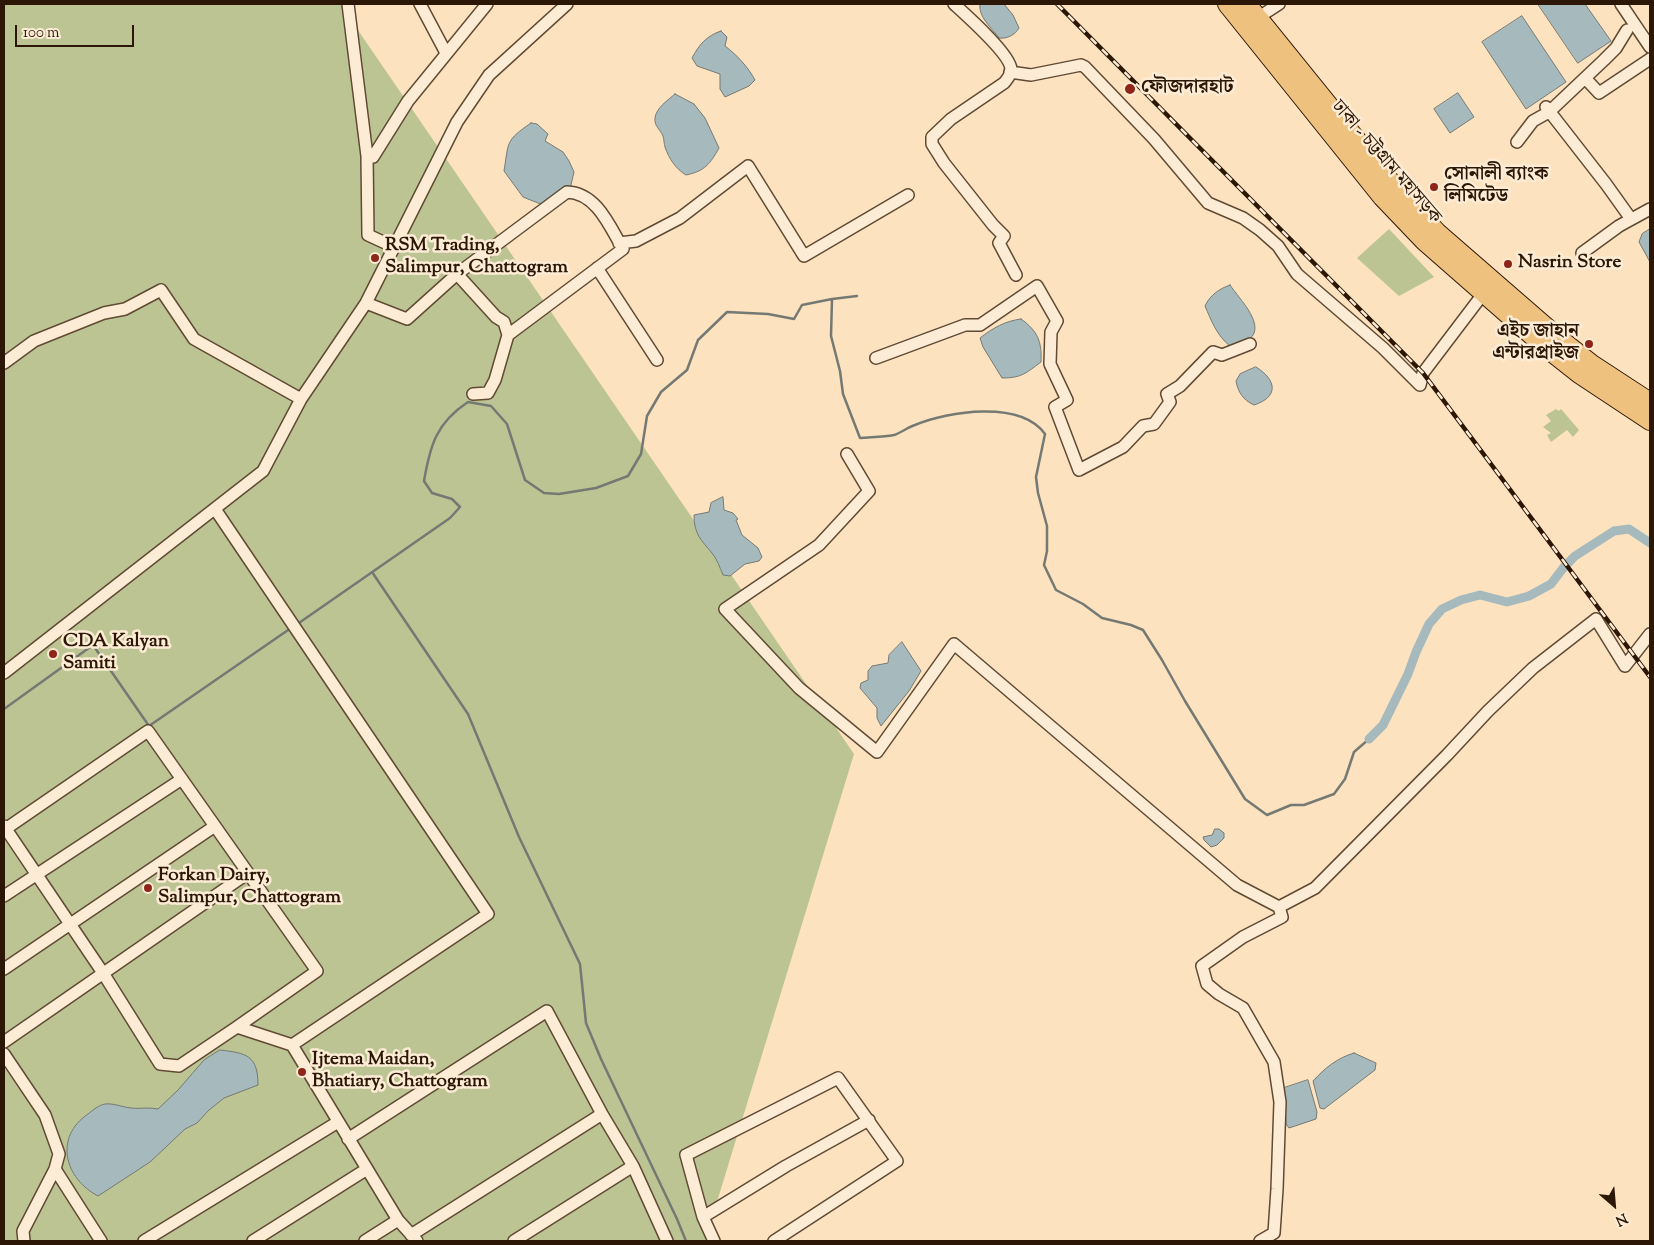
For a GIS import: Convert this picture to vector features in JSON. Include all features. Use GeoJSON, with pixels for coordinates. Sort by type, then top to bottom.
{"type":"FeatureCollection","features":[{"type":"Feature","properties":{"kind":"highway","name":"ঢাকা - চট্টগ্রাম মহাসড়ক"},"geometry":{"type":"LineString","coordinates":[[1227,4],[1382,197],[1424,242],[1546,348],[1579,374],[1650,421]]}},
{"type":"Feature","properties":{"kind":"highway","name":"ঢাকা - চট্টগ্রাম মহাসড়ক"},"geometry":{"type":"LineString","coordinates":[[1253,10],[1395,187],[1437,232],[1559,338],[1592,364],[1650,402]]}},
{"type":"Feature","properties":{"kind":"highway"},"geometry":{"type":"LineString","coordinates":[[1269,31],[1285,60],[1362,163],[1382,197]]}},
{"type":"Feature","properties":{"kind":"street"},"geometry":{"type":"LineString","coordinates":[[348,4],[368,156],[368,235],[394,247]]}},
{"type":"Feature","properties":{"kind":"street"},"geometry":{"type":"LineString","coordinates":[[420,4],[446,53]]}},
{"type":"Feature","properties":{"kind":"street"},"geometry":{"type":"LineString","coordinates":[[4,674],[263,471],[301,399],[366,303],[457,122],[489,75],[567,4]]}},
{"type":"Feature","properties":{"kind":"street"},"geometry":{"type":"LineString","coordinates":[[954,4],[994,43],[1006,58],[1011,69],[1009,78],[995,91],[959,113],[939,130],[932,138],[932,144],[944,164],[1004,236],[999,243],[1016,275]]}},
{"type":"Feature","properties":{"kind":"street"},"geometry":{"type":"LineString","coordinates":[[1253,10],[1279,4]]}},
{"type":"Feature","properties":{"kind":"street"},"geometry":{"type":"LineString","coordinates":[[1621,4],[1650,47]]}},
{"type":"Feature","properties":{"kind":"street"},"geometry":{"type":"LineString","coordinates":[[368,156],[373,157],[408,101],[482,6]]}},
{"type":"Feature","properties":{"kind":"street"},"geometry":{"type":"LineString","coordinates":[[1517,142],[1533,122],[1585,78],[1616,48],[1627,30]]}},
{"type":"Feature","properties":{"kind":"street"},"geometry":{"type":"LineString","coordinates":[[1585,78],[1599,93],[1650,59]]}},
{"type":"Feature","properties":{"kind":"street"},"geometry":{"type":"LineString","coordinates":[[1010,72],[1031,75],[1081,65],[1085,67],[1154,139],[1208,203],[1243,218],[1260,230],[1278,246],[1297,274],[1383,348],[1420,385],[1423,373],[1483,294]]}},
{"type":"Feature","properties":{"kind":"street"},"geometry":{"type":"LineString","coordinates":[[1548,110],[1606,184],[1631,220]]}},
{"type":"Feature","properties":{"kind":"street"},"geometry":{"type":"LineString","coordinates":[[619,243],[636,242],[680,218],[748,166],[804,256],[908,195]]}},
{"type":"Feature","properties":{"kind":"street"},"geometry":{"type":"LineString","coordinates":[[366,303],[407,318],[457,274],[567,192],[576,192],[598,207],[623,250],[508,335]]}},
{"type":"Feature","properties":{"kind":"street"},"geometry":{"type":"LineString","coordinates":[[1582,253],[1619,226],[1650,209]]}},
{"type":"Feature","properties":{"kind":"street"},"geometry":{"type":"LineString","coordinates":[[597,268],[657,360]]}},
{"type":"Feature","properties":{"kind":"street"},"geometry":{"type":"LineString","coordinates":[[457,274],[496,317],[504,322],[508,335],[495,380],[488,393],[473,394]]}},
{"type":"Feature","properties":{"kind":"street"},"geometry":{"type":"LineString","coordinates":[[876,358],[964,325],[980,325],[1037,286],[1057,322],[1051,332],[1050,364],[1067,400],[1055,407],[1079,470],[1123,447],[1143,426],[1154,424],[1170,402],[1167,394],[1180,386],[1213,352],[1222,355],[1250,344]]}},
{"type":"Feature","properties":{"kind":"street"},"geometry":{"type":"LineString","coordinates":[[4,363],[34,341],[104,313],[125,309],[161,290],[194,340],[301,399]]}},
{"type":"Feature","properties":{"kind":"street"},"geometry":{"type":"LineString","coordinates":[[847,454],[869,491],[819,545],[725,609],[799,688],[878,752],[954,644],[1237,885],[1279,907],[1282,917],[1243,937],[1202,966],[1207,984],[1219,994],[1243,1008],[1274,1062],[1280,1102],[1277,1198],[1274,1233],[1260,1241]]}},
{"type":"Feature","properties":{"kind":"street"},"geometry":{"type":"LineString","coordinates":[[215,508],[488,914],[292,1045]]}},
{"type":"Feature","properties":{"kind":"street"},"geometry":{"type":"LineString","coordinates":[[1279,907],[1314,888],[1447,755],[1488,710],[1533,668],[1596,619],[1624,666],[1650,634]]}},
{"type":"Feature","properties":{"kind":"street"},"geometry":{"type":"LineString","coordinates":[[148,731],[216,826],[317,971],[179,1066],[160,1064],[103,972],[4,828],[148,731]]}},
{"type":"Feature","properties":{"kind":"street"},"geometry":{"type":"LineString","coordinates":[[4,896],[36,873],[182,779]]}},
{"type":"Feature","properties":{"kind":"street"},"geometry":{"type":"LineString","coordinates":[[4,969],[216,826]]}},
{"type":"Feature","properties":{"kind":"street"},"geometry":{"type":"LineString","coordinates":[[4,1042],[248,873]]}},
{"type":"Feature","properties":{"kind":"street"},"geometry":{"type":"LineString","coordinates":[[348,1139],[547,1011],[602,1114],[633,1166],[667,1241]]}},
{"type":"Feature","properties":{"kind":"street"},"geometry":{"type":"LineString","coordinates":[[237,1027],[292,1045],[398,1220],[414,1238],[602,1114]]}},
{"type":"Feature","properties":{"kind":"street"},"geometry":{"type":"LineString","coordinates":[[4,1054],[45,1115],[59,1154],[55,1169],[23,1231],[24,1241]]}},
{"type":"Feature","properties":{"kind":"street"},"geometry":{"type":"LineString","coordinates":[[714,1241],[703,1217],[686,1155],[838,1078],[897,1161],[774,1241]]}},
{"type":"Feature","properties":{"kind":"street"},"geometry":{"type":"LineString","coordinates":[[703,1217],[786,1166],[869,1120]]}},
{"type":"Feature","properties":{"kind":"street"},"geometry":{"type":"LineString","coordinates":[[144,1241],[338,1122]]}},
{"type":"Feature","properties":{"kind":"street"},"geometry":{"type":"LineString","coordinates":[[514,1241],[633,1166]]}},
{"type":"Feature","properties":{"kind":"street"},"geometry":{"type":"LineString","coordinates":[[55,1169],[101,1241]]}},
{"type":"Feature","properties":{"kind":"street"},"geometry":{"type":"LineString","coordinates":[[253,1241],[367,1169]]}},
{"type":"Feature","properties":{"kind":"street"},"geometry":{"type":"LineString","coordinates":[[364,1241],[398,1220]]}},
{"type":"Feature","properties":{"kind":"green space"},"geometry":{"type":"Polygon","coordinates":[[[4,4],[340,4],[854,754],[705,1241],[4,1241],[4,4]]]}},
{"type":"Feature","properties":{"kind":"green space"},"geometry":{"type":"Polygon","coordinates":[[[1389,229],[1434,277],[1399,296],[1357,258],[1389,229]]]}},
{"type":"Feature","properties":{"kind":"green space"},"geometry":{"type":"Polygon","coordinates":[[[1556,409],[1559,411],[1561,409],[1579,430],[1573,437],[1567,430],[1551,442],[1547,435],[1551,433],[1543,427],[1551,421],[1546,415],[1556,409]]]}},
{"type":"Feature","properties":{"kind":"shaded area"},"geometry":{"type":"Polygon","coordinates":[[[980,4],[1004,4],[1013,15],[1019,28],[1010,36],[999,38],[983,18],[980,4]]]}},
{"type":"Feature","properties":{"kind":"shaded area"},"geometry":{"type":"Polygon","coordinates":[[[1538,4],[1585,4],[1611,41],[1578,63],[1538,4]]]}},
{"type":"Feature","properties":{"kind":"shaded area"},"geometry":{"type":"Polygon","coordinates":[[[1522,16],[1566,82],[1526,109],[1482,42],[1522,16]]]}},
{"type":"Feature","properties":{"kind":"shaded area"},"geometry":{"type":"Polygon","coordinates":[[[721,31],[727,37],[725,46],[742,62],[755,80],[749,86],[725,97],[720,89],[720,74],[697,66],[692,58],[704,42],[721,31]]]}},
{"type":"Feature","properties":{"kind":"shaded area"},"geometry":{"type":"Polygon","coordinates":[[[1458,93],[1474,117],[1450,133],[1434,109],[1458,93]]]}},
{"type":"Feature","properties":{"kind":"shaded area"},"geometry":{"type":"Polygon","coordinates":[[[675,94],[694,104],[705,118],[719,148],[706,166],[686,175],[671,160],[665,147],[663,136],[655,121],[656,114],[660,108],[675,94]]]}},
{"type":"Feature","properties":{"kind":"shaded area"},"geometry":{"type":"Polygon","coordinates":[[[531,123],[537,124],[548,134],[545,141],[563,152],[574,172],[570,189],[543,205],[523,197],[504,171],[508,147],[512,138],[531,123]]]}},
{"type":"Feature","properties":{"kind":"shaded area"},"geometry":{"type":"Polygon","coordinates":[[[1650,229],[1650,262],[1639,242],[1642,234],[1650,229]]]}},
{"type":"Feature","properties":{"kind":"shaded area"},"geometry":{"type":"Polygon","coordinates":[[[1230,285],[1251,314],[1255,330],[1252,336],[1245,342],[1230,346],[1218,333],[1205,306],[1215,293],[1230,285]]]}},
{"type":"Feature","properties":{"kind":"shaded area"},"geometry":{"type":"Polygon","coordinates":[[[1021,319],[1027,323],[1038,338],[1041,349],[1041,362],[1023,374],[1002,378],[983,347],[980,338],[999,326],[1021,319]]]}},
{"type":"Feature","properties":{"kind":"shaded area"},"geometry":{"type":"Polygon","coordinates":[[[1256,367],[1268,377],[1272,388],[1268,398],[1254,405],[1242,395],[1236,381],[1240,374],[1256,367]]]}},
{"type":"Feature","properties":{"kind":"shaded area"},"geometry":{"type":"Polygon","coordinates":[[[723,497],[724,510],[733,513],[738,519],[736,520],[742,535],[758,548],[762,557],[759,561],[745,564],[730,576],[723,575],[715,558],[699,536],[694,522],[694,515],[709,512],[711,503],[723,497]]]}},
{"type":"Feature","properties":{"kind":"shaded area"},"geometry":{"type":"Polygon","coordinates":[[[902,642],[921,671],[909,691],[881,726],[877,718],[877,708],[860,688],[861,683],[868,680],[868,671],[872,666],[888,663],[889,655],[902,642]]]}},
{"type":"Feature","properties":{"kind":"shaded area"},"geometry":{"type":"Polygon","coordinates":[[[1215,829],[1219,829],[1224,833],[1224,838],[1217,845],[1211,847],[1203,837],[1212,835],[1215,829]]]}},
{"type":"Feature","properties":{"kind":"shaded area"},"geometry":{"type":"Polygon","coordinates":[[[220,1050],[243,1054],[249,1057],[256,1067],[258,1085],[224,1098],[197,1123],[185,1129],[150,1162],[98,1196],[77,1179],[71,1168],[67,1145],[70,1134],[77,1123],[94,1109],[105,1104],[131,1108],[158,1109],[178,1090],[204,1060],[220,1050]]]}},
{"type":"Feature","properties":{"kind":"shaded area"},"geometry":{"type":"Polygon","coordinates":[[[1354,1053],[1376,1063],[1375,1070],[1324,1109],[1320,1108],[1313,1081],[1332,1064],[1354,1053]]]}},
{"type":"Feature","properties":{"kind":"shaded area"},"geometry":{"type":"Polygon","coordinates":[[[1308,1080],[1317,1112],[1316,1119],[1289,1128],[1286,1124],[1284,1088],[1308,1080]]]}},
{"type":"Feature","properties":{"kind":"waterway"},"geometry":{"type":"LineString","coordinates":[[296,625],[450,518],[460,507],[452,499],[432,493],[424,481],[436,436],[448,418],[468,402],[491,406],[507,424],[525,480],[544,493],[559,494],[596,488],[628,476],[641,454],[647,416],[661,392],[687,370],[698,340],[727,312],[768,314],[794,319],[802,305],[857,296]]}},
{"type":"Feature","properties":{"kind":"waterway"},"geometry":{"type":"LineString","coordinates":[[832,299],[831,336],[840,371],[843,394],[860,438],[894,435],[929,420],[964,413],[983,412],[1019,416],[1034,423],[1045,434],[1036,477],[1038,493],[1047,526],[1047,551],[1044,565],[1056,590],[1083,604],[1102,618],[1143,630],[1245,799],[1267,815],[1291,805],[1304,805],[1334,794],[1345,779],[1354,752],[1369,739]]}},
{"type":"Feature","properties":{"kind":"waterway"},"geometry":{"type":"LineString","coordinates":[[1369,739],[1383,725],[1408,674],[1429,624],[1442,609],[1461,600],[1480,595],[1507,602],[1529,596],[1551,584],[1575,556],[1614,531],[1629,529],[1650,543]]}},
{"type":"Feature","properties":{"kind":"waterway"},"geometry":{"type":"LineString","coordinates":[[372,572],[468,714],[519,837],[580,964],[586,1023],[686,1241]]}},
{"type":"Feature","properties":{"kind":"waterway"},"geometry":{"type":"LineString","coordinates":[[4,709],[93,645],[149,726],[291,628]]}},
{"type":"Feature","properties":{"kind":"railway"},"geometry":{"type":"LineString","coordinates":[[1057,4],[1423,373],[1650,677]]}},
{"type":"Feature","properties":{"kind":"place","name":"ফৌজদারহাট"},"geometry":{"type":"Point","coordinates":[1130,89]}},
{"type":"Feature","properties":{"kind":"place","name":"সোনালী ব্যাংক লিমিটেড"},"geometry":{"type":"Point","coordinates":[1434,187]}},
{"type":"Feature","properties":{"kind":"place","name":"RSM Trading, Salimpur, Chattogram"},"geometry":{"type":"Point","coordinates":[375,258]}},
{"type":"Feature","properties":{"kind":"place","name":"Nasrin Store"},"geometry":{"type":"Point","coordinates":[1508,264]}},
{"type":"Feature","properties":{"kind":"place","name":"এইচ জাহান এন্টারপ্রাইজ"},"geometry":{"type":"Point","coordinates":[1589,344]}},
{"type":"Feature","properties":{"kind":"place","name":"CDA Kalyan Samiti"},"geometry":{"type":"Point","coordinates":[53,654]}},
{"type":"Feature","properties":{"kind":"place","name":"Forkan Dairy, Salimpur, Chattogram"},"geometry":{"type":"Point","coordinates":[148,888]}},
{"type":"Feature","properties":{"kind":"place","name":"Ijtema Maidan, Bhatiary, Chattogram"},"geometry":{"type":"Point","coordinates":[302,1072]}}]}
